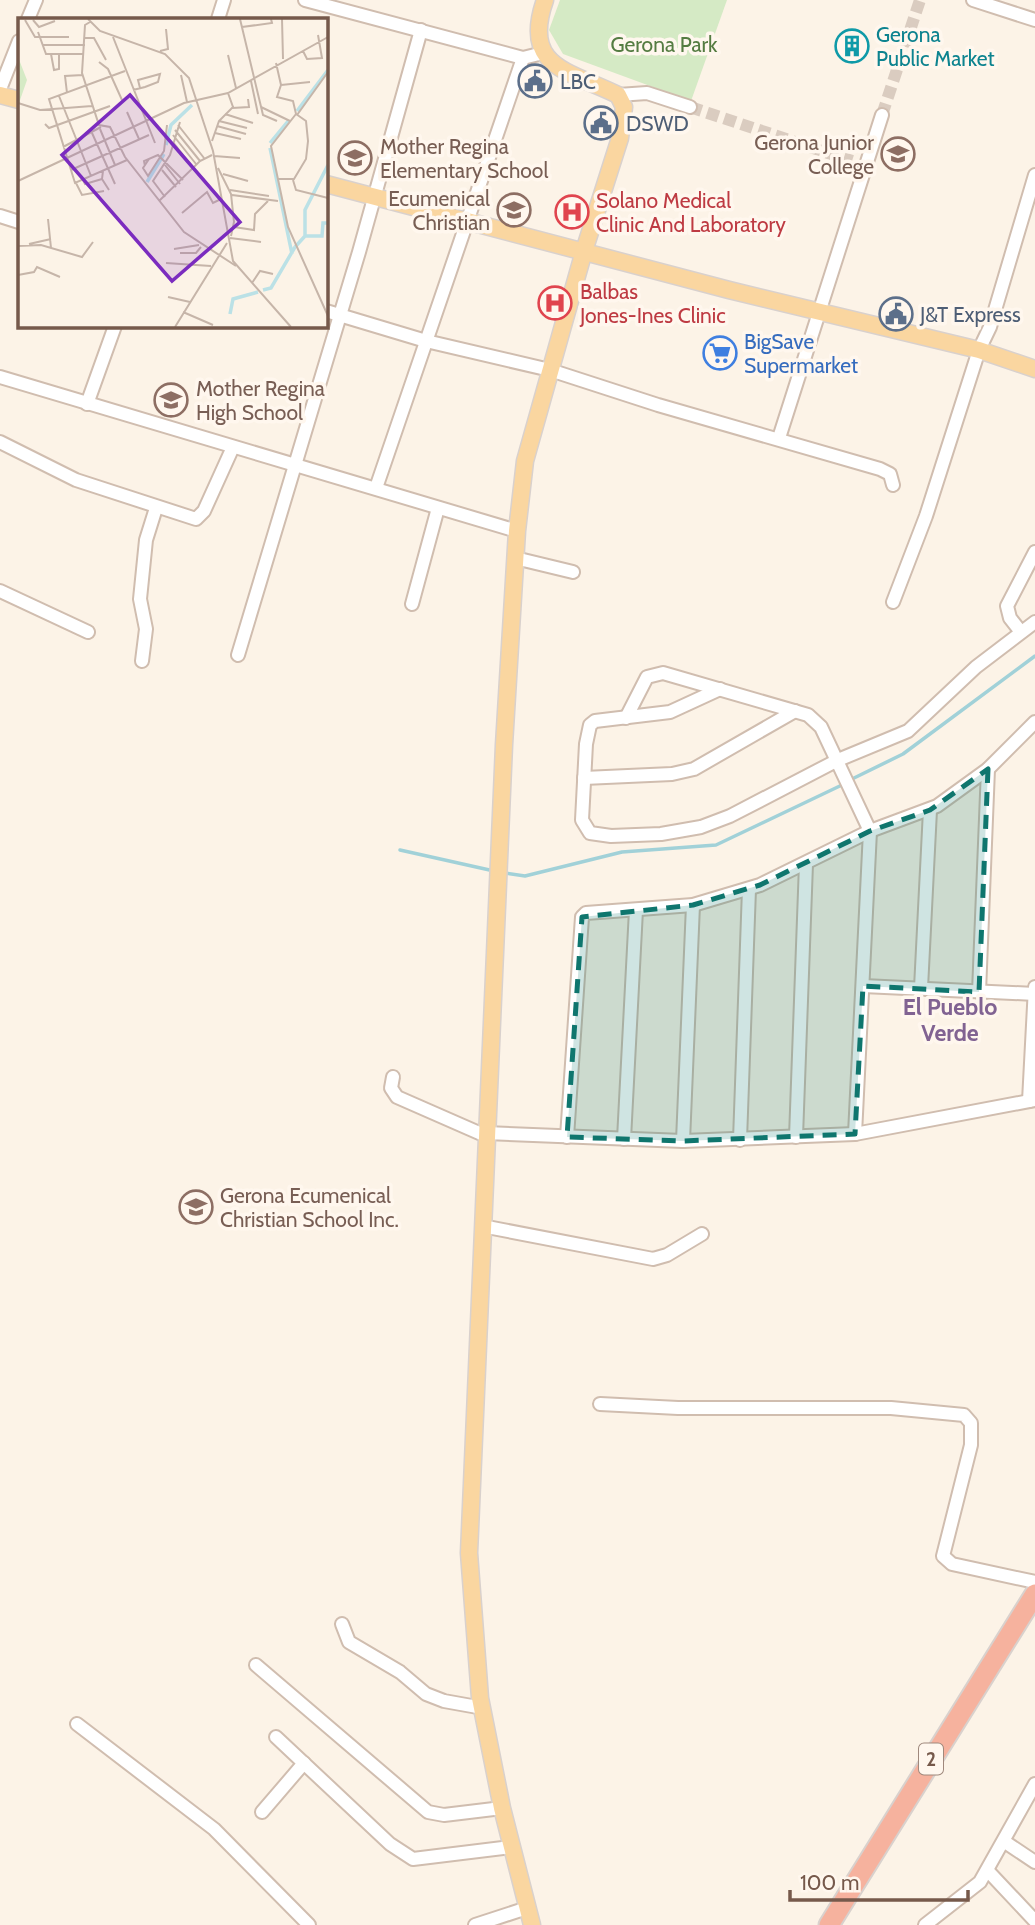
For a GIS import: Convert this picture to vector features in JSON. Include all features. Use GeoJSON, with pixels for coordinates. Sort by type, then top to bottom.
{"type":"FeatureCollection","features":[{"type":"Feature","properties":{"kind":"highway","name":"2"},"geometry":{"type":"LineString","coordinates":[[829,1925],[1035,1594]]}},
{"type":"Feature","properties":{"kind":"main road"},"geometry":{"type":"LineString","coordinates":[[532,1925],[502,1808],[483,1708],[471,1592],[469,1524],[498,891],[515,558],[525,461],[622,126],[624,107],[618,94],[561,71],[543,53],[538,29],[545,0]]}},
{"type":"Feature","properties":{"kind":"main road"},"geometry":{"type":"LineString","coordinates":[[0,95],[18,100]]}},
{"type":"Feature","properties":{"kind":"main road"},"geometry":{"type":"LineString","coordinates":[[327,184],[470,220],[497,230],[979,350],[1035,369]]}},
{"type":"Feature","properties":{"kind":"street"},"geometry":{"type":"LineString","coordinates":[[28,18],[36,0]]}},
{"type":"Feature","properties":{"kind":"street"},"geometry":{"type":"LineString","coordinates":[[218,18],[224,0]]}},
{"type":"Feature","properties":{"kind":"street"},"geometry":{"type":"LineString","coordinates":[[305,0],[523,58],[543,53]]}},
{"type":"Feature","properties":{"kind":"street"},"geometry":{"type":"LineString","coordinates":[[973,0],[1035,20]]}},
{"type":"Feature","properties":{"kind":"street"},"geometry":{"type":"LineString","coordinates":[[238,655],[340,316],[421,30]]}},
{"type":"Feature","properties":{"kind":"street"},"geometry":{"type":"LineString","coordinates":[[0,89],[18,44]]}},
{"type":"Feature","properties":{"kind":"street"},"geometry":{"type":"LineString","coordinates":[[376,488],[470,220],[523,58]]}},
{"type":"Feature","properties":{"kind":"street"},"geometry":{"type":"LineString","coordinates":[[618,94],[647,93],[690,107]]}},
{"type":"Feature","properties":{"kind":"street"},"geometry":{"type":"LineString","coordinates":[[779,438],[882,115]]}},
{"type":"Feature","properties":{"kind":"street"},"geometry":{"type":"LineString","coordinates":[[852,161],[865,165]]}},
{"type":"Feature","properties":{"kind":"street"},"geometry":{"type":"LineString","coordinates":[[893,602],[926,516],[979,350],[998,302],[1035,175]]}},
{"type":"Feature","properties":{"kind":"street"},"geometry":{"type":"LineString","coordinates":[[0,216],[18,222]]}},
{"type":"Feature","properties":{"kind":"street"},"geometry":{"type":"LineString","coordinates":[[327,312],[426,341],[550,370],[657,405],[885,470],[890,474],[893,485]]}},
{"type":"Feature","properties":{"kind":"street"},"geometry":{"type":"LineString","coordinates":[[87,404],[115,327]]}},
{"type":"Feature","properties":{"kind":"street"},"geometry":{"type":"LineString","coordinates":[[0,377],[517,531]]}},
{"type":"Feature","properties":{"kind":"street"},"geometry":{"type":"LineString","coordinates":[[0,442],[76,480],[156,508],[197,519],[233,447]]}},
{"type":"Feature","properties":{"kind":"street"},"geometry":{"type":"LineString","coordinates":[[142,661],[146,629],[141,608],[141,588],[146,540],[156,508]]}},
{"type":"Feature","properties":{"kind":"street"},"geometry":{"type":"LineString","coordinates":[[412,604],[438,508]]}},
{"type":"Feature","properties":{"kind":"street"},"geometry":{"type":"LineString","coordinates":[[1021,632],[1010,618],[1007,606],[1035,552]]}},
{"type":"Feature","properties":{"kind":"street"},"geometry":{"type":"LineString","coordinates":[[515,558],[573,572]]}},
{"type":"Feature","properties":{"kind":"street"},"geometry":{"type":"LineString","coordinates":[[0,591],[88,632]]}},
{"type":"Feature","properties":{"kind":"street"},"geometry":{"type":"LineString","coordinates":[[720,689],[670,712],[595,721],[590,724],[582,820],[590,833],[611,836],[661,834],[701,827],[840,765],[913,728],[976,667],[1035,622]]}},
{"type":"Feature","properties":{"kind":"street"},"geometry":{"type":"LineString","coordinates":[[626,718],[643,681],[654,673],[795,711],[818,723],[870,831],[855,1134]]}},
{"type":"Feature","properties":{"kind":"street"},"geometry":{"type":"LineString","coordinates":[[584,778],[672,774],[694,769],[795,711]]}},
{"type":"Feature","properties":{"kind":"street"},"geometry":{"type":"LineString","coordinates":[[567,1137],[580,921],[586,913],[693,905],[750,889],[870,831],[930,810],[988,769],[1035,722]]}},
{"type":"Feature","properties":{"kind":"street"},"geometry":{"type":"LineString","coordinates":[[979,992],[988,769]]}},
{"type":"Feature","properties":{"kind":"street"},"geometry":{"type":"LineString","coordinates":[[921,988],[930,810]]}},
{"type":"Feature","properties":{"kind":"street"},"geometry":{"type":"LineString","coordinates":[[796,1137],[806,864]]}},
{"type":"Feature","properties":{"kind":"street"},"geometry":{"type":"LineString","coordinates":[[740,1140],[750,889]]}},
{"type":"Feature","properties":{"kind":"street"},"geometry":{"type":"LineString","coordinates":[[683,1141],[693,905]]}},
{"type":"Feature","properties":{"kind":"street"},"geometry":{"type":"LineString","coordinates":[[624,1139],[636,910]]}},
{"type":"Feature","properties":{"kind":"street"},"geometry":{"type":"LineString","coordinates":[[863,986],[1035,994]]}},
{"type":"Feature","properties":{"kind":"street"},"geometry":{"type":"LineString","coordinates":[[393,1077],[391,1088],[397,1097],[486,1135],[683,1141],[855,1134],[1032,1101],[1035,986]]}},
{"type":"Feature","properties":{"kind":"street"},"geometry":{"type":"LineString","coordinates":[[482,1226],[653,1259],[667,1255],[702,1234]]}},
{"type":"Feature","properties":{"kind":"street"},"geometry":{"type":"LineString","coordinates":[[600,1404],[891,1408],[964,1415],[971,1423],[971,1445],[943,1556],[952,1564],[1035,1583]]}},
{"type":"Feature","properties":{"kind":"street"},"geometry":{"type":"LineString","coordinates":[[342,1624],[349,1642],[400,1672],[426,1694],[483,1708]]}},
{"type":"Feature","properties":{"kind":"street"},"geometry":{"type":"LineString","coordinates":[[256,1665],[428,1812],[444,1815],[502,1808]]}},
{"type":"Feature","properties":{"kind":"street"},"geometry":{"type":"LineString","coordinates":[[77,1724],[214,1829],[309,1925]]}},
{"type":"Feature","properties":{"kind":"street"},"geometry":{"type":"LineString","coordinates":[[276,1737],[390,1844],[413,1859],[511,1847]]}},
{"type":"Feature","properties":{"kind":"street"},"geometry":{"type":"LineString","coordinates":[[262,1812],[304,1763]]}},
{"type":"Feature","properties":{"kind":"street"},"geometry":{"type":"LineString","coordinates":[[925,1925],[945,1920],[988,1871],[1031,1801],[1035,1784]]}},
{"type":"Feature","properties":{"kind":"street"},"geometry":{"type":"LineString","coordinates":[[1005,1842],[1035,1862]]}},
{"type":"Feature","properties":{"kind":"street"},"geometry":{"type":"LineString","coordinates":[[988,1871],[1035,1921]]}},
{"type":"Feature","properties":{"kind":"street"},"geometry":{"type":"LineString","coordinates":[[475,1925],[527,1908]]}},
{"type":"Feature","properties":{"kind":"highlighted area"},"geometry":{"type":"Polygon","coordinates":[[[988,769],[979,992],[863,986],[855,1134],[683,1141],[567,1137],[582,917],[693,905],[760,885],[870,831],[930,810],[988,769]]]}},
{"type":"Feature","properties":{"kind":"green space","name":"Gerona Park"},"geometry":{"type":"Polygon","coordinates":[[[560,0],[727,0],[691,101],[563,54],[549,30],[560,0]]]}},
{"type":"Feature","properties":{"kind":"waterway"},"geometry":{"type":"LineString","coordinates":[[850,780],[903,754],[1035,656]]}},
{"type":"Feature","properties":{"kind":"waterway"},"geometry":{"type":"LineString","coordinates":[[505,873],[525,876],[622,852],[716,845],[844,784]]}},
{"type":"Feature","properties":{"kind":"waterway"},"geometry":{"type":"LineString","coordinates":[[400,850],[494,871]]}},
{"type":"Feature","properties":{"kind":"tunnel"},"geometry":{"type":"LineString","coordinates":[[882,115],[920,0]]}},
{"type":"Feature","properties":{"kind":"tunnel"},"geometry":{"type":"LineString","coordinates":[[690,107],[852,161]]}},
{"type":"Feature","properties":{"kind":"place","name":"Gerona Public Market"},"geometry":{"type":"Point","coordinates":[852,46]}},
{"type":"Feature","properties":{"kind":"place","name":"LBC"},"geometry":{"type":"Point","coordinates":[535,81]}},
{"type":"Feature","properties":{"kind":"place","name":"DSWD"},"geometry":{"type":"Point","coordinates":[601,123]}},
{"type":"Feature","properties":{"kind":"place","name":"Gerona Junior College"},"geometry":{"type":"Point","coordinates":[898,154]}},
{"type":"Feature","properties":{"kind":"place","name":"Mother Regina Elementary School"},"geometry":{"type":"Point","coordinates":[355,158]}},
{"type":"Feature","properties":{"kind":"place","name":"Ecumenical Christian"},"geometry":{"type":"Point","coordinates":[514,210]}},
{"type":"Feature","properties":{"kind":"place","name":"Solano Medical Clinic And Laboratory"},"geometry":{"type":"Point","coordinates":[572,212]}},
{"type":"Feature","properties":{"kind":"place","name":"Balbas Jones-Ines Clinic"},"geometry":{"type":"Point","coordinates":[555,303]}},
{"type":"Feature","properties":{"kind":"place","name":"J&T Express"},"geometry":{"type":"Point","coordinates":[896,314]}},
{"type":"Feature","properties":{"kind":"place","name":"BigSave Supermarket"},"geometry":{"type":"Point","coordinates":[720,353]}},
{"type":"Feature","properties":{"kind":"place","name":"Mother Regina High School"},"geometry":{"type":"Point","coordinates":[171,400]}},
{"type":"Feature","properties":{"kind":"place","name":"Gerona Ecumenical Christian School Inc."},"geometry":{"type":"Point","coordinates":[196,1207]}},
{"type":"Feature","properties":{"kind":"district","name":"El Pueblo Verde"},"geometry":{"type":"Point","coordinates":[950,1020]}}]}
